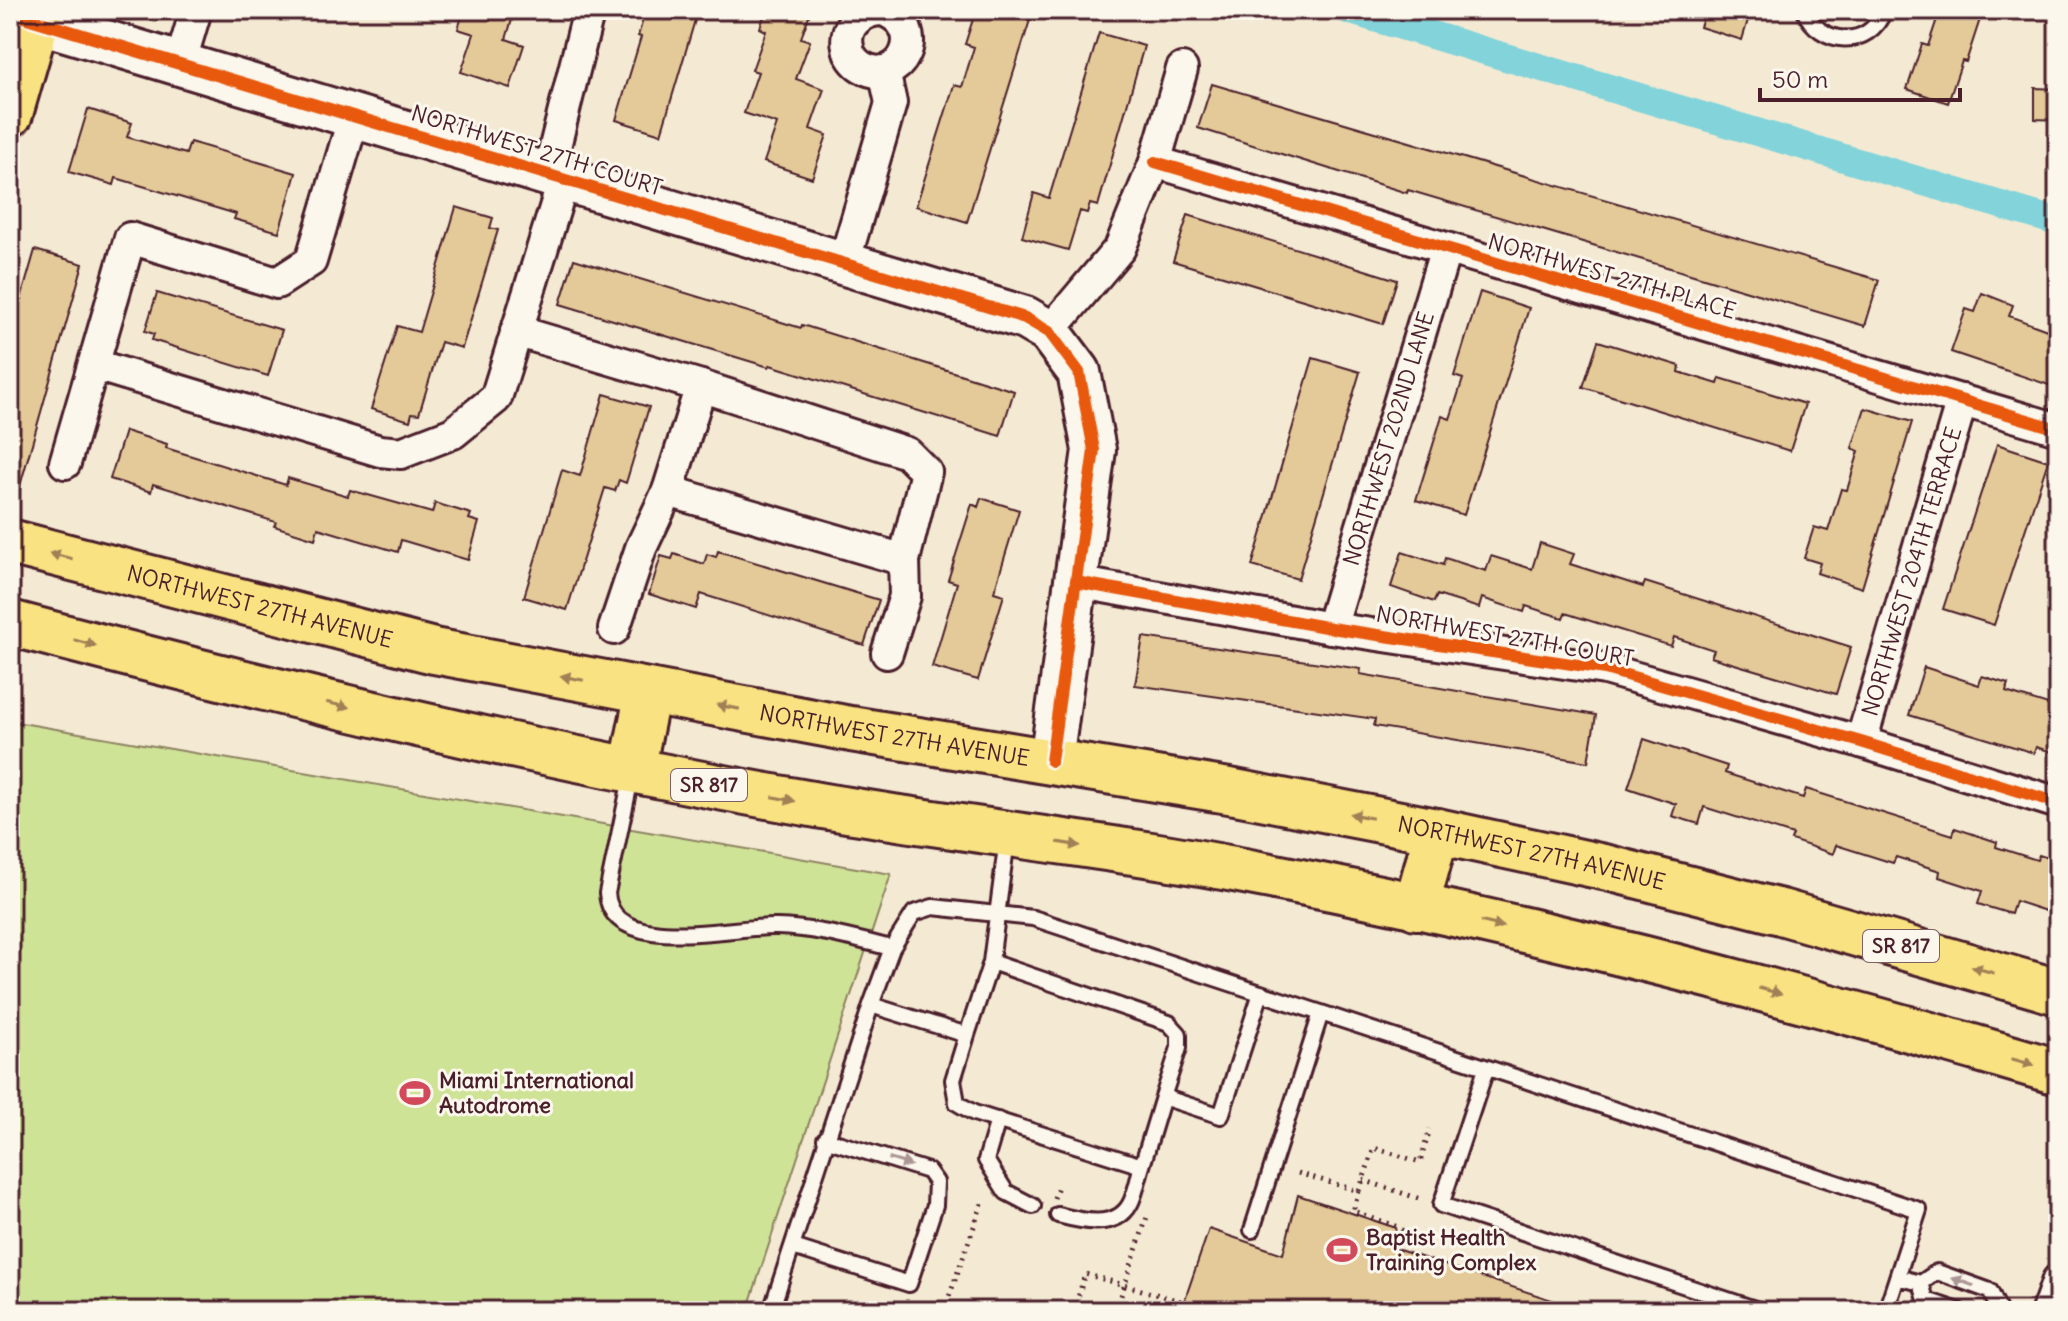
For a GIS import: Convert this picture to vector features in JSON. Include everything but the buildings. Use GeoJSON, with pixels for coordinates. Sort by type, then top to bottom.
{"type":"FeatureCollection","features":[{"type":"Feature","properties":{"kind":"main road"},"geometry":{"type":"LineString","coordinates":[[10,114],[29,15]]}},
{"type":"Feature","properties":{"kind":"main road","name":"NORTHWEST 27TH AVENUE"},"geometry":{"type":"LineString","coordinates":[[10,542],[434,651],[867,732],[1235,792],[1608,868],[1781,912],[2058,992]]}},
{"type":"Feature","properties":{"kind":"main road","name":"SR 817"},"geometry":{"type":"LineString","coordinates":[[10,623],[204,675],[632,770],[812,804],[1258,873],[1416,907],[1636,956],[2058,1072]]}},
{"type":"Feature","properties":{"kind":"main road"},"geometry":{"type":"LineString","coordinates":[[632,770],[648,692]]}},
{"type":"Feature","properties":{"kind":"main road"},"geometry":{"type":"LineString","coordinates":[[1416,907],[1437,831]]}},
{"type":"Feature","properties":{"kind":"street"},"geometry":{"type":"LineString","coordinates":[[180,64],[196,10]]}},
{"type":"Feature","properties":{"kind":"street"},"geometry":{"type":"LineString","coordinates":[[95,365],[380,451],[401,453],[453,433],[496,398],[556,177],[587,10]]}},
{"type":"Feature","properties":{"kind":"street"},"geometry":{"type":"LineString","coordinates":[[882,10],[901,20],[909,40],[902,60],[884,71],[874,72],[857,64],[848,47],[850,28],[863,14],[882,10]]}},
{"type":"Feature","properties":{"kind":"street","name":"NORTHWEST 27TH COURT"},"geometry":{"type":"LineString","coordinates":[[29,15],[180,64],[1025,318],[1049,332]]}},
{"type":"Feature","properties":{"kind":"street"},"geometry":{"type":"LineString","coordinates":[[1051,761],[1094,450],[1079,372],[1049,332],[1120,248],[1155,162],[1182,69]]}},
{"type":"Feature","properties":{"kind":"street"},"geometry":{"type":"LineString","coordinates":[[844,263],[891,103],[884,71]]}},
{"type":"Feature","properties":{"kind":"street"},"geometry":{"type":"LineString","coordinates":[[65,463],[130,238],[277,283],[311,261],[354,116]]}},
{"type":"Feature","properties":{"kind":"street","name":"NORTHWEST 27TH PLACE"},"geometry":{"type":"LineString","coordinates":[[1155,162],[2058,429]]}},
{"type":"Feature","properties":{"kind":"street","name":"NORTHWEST 202ND LANE"},"geometry":{"type":"LineString","coordinates":[[1331,628],[1446,248]]}},
{"type":"Feature","properties":{"kind":"street"},"geometry":{"type":"LineString","coordinates":[[516,331],[701,386],[907,453],[926,472],[904,560],[905,596],[887,653]]}},
{"type":"Feature","properties":{"kind":"street"},"geometry":{"type":"LineString","coordinates":[[614,629],[641,548],[668,491],[701,386]]}},
{"type":"Feature","properties":{"kind":"street","name":"NORTHWEST 204TH TERRACE"},"geometry":{"type":"LineString","coordinates":[[1861,742],[1962,400]]}},
{"type":"Feature","properties":{"kind":"street"},"geometry":{"type":"LineString","coordinates":[[668,491],[904,560]]}},
{"type":"Feature","properties":{"kind":"street","name":"NORTHWEST 27TH COURT"},"geometry":{"type":"LineString","coordinates":[[1076,582],[1331,628],[1605,669],[1861,742],[2058,803]]}},
{"type":"Feature","properties":{"kind":"street"},"geometry":{"type":"LineString","coordinates":[[2047,1311],[2058,1280]]}},
{"type":"Feature","properties":{"kind":"lane"},"geometry":{"type":"LineString","coordinates":[[1804,10],[1811,24],[1822,33],[1835,39],[1849,39],[1875,27],[1884,10]]}},
{"type":"Feature","properties":{"kind":"lane"},"geometry":{"type":"LineString","coordinates":[[632,770],[607,893],[607,905],[614,916],[627,924],[659,933],[784,927],[892,948]]}},
{"type":"Feature","properties":{"kind":"lane"},"geometry":{"type":"LineString","coordinates":[[1007,834],[991,962],[953,1080],[957,1103],[974,1113],[1142,1166]]}},
{"type":"Feature","properties":{"kind":"lane"},"geometry":{"type":"LineString","coordinates":[[771,1311],[825,1139],[892,948],[914,913],[933,907],[1033,918],[1919,1210],[1886,1311]]}},
{"type":"Feature","properties":{"kind":"lane"},"geometry":{"type":"LineString","coordinates":[[991,962],[1169,1023],[1179,1034],[1179,1048],[1129,1206],[1113,1219],[1088,1223],[1058,1215]]}},
{"type":"Feature","properties":{"kind":"lane"},"geometry":{"type":"LineString","coordinates":[[1163,1097],[1221,1116],[1261,993]]}},
{"type":"Feature","properties":{"kind":"lane"},"geometry":{"type":"LineString","coordinates":[[871,1005],[967,1035]]}},
{"type":"Feature","properties":{"kind":"lane"},"geometry":{"type":"LineString","coordinates":[[1252,1230],[1321,1013]]}},
{"type":"Feature","properties":{"kind":"lane"},"geometry":{"type":"LineString","coordinates":[[1486,1069],[1441,1205],[1761,1311]]}},
{"type":"Feature","properties":{"kind":"lane"},"geometry":{"type":"LineString","coordinates":[[998,1120],[986,1160],[1006,1192],[1033,1206]]}},
{"type":"Feature","properties":{"kind":"lane"},"geometry":{"type":"LineString","coordinates":[[793,1247],[909,1284],[935,1205],[936,1182],[928,1171],[825,1139]]}},
{"type":"Feature","properties":{"kind":"lane"},"geometry":{"type":"LineString","coordinates":[[1897,1277],[1921,1283],[1937,1272],[1990,1291],[1999,1310]]}},
{"type":"Feature","properties":{"kind":"lane"},"geometry":{"type":"LineString","coordinates":[[1921,1283],[1926,1300],[1959,1311]]}},
{"type":"Feature","properties":{"kind":"path"},"geometry":{"type":"LineString","coordinates":[[1414,1240],[1398,1227],[1353,1211],[1374,1148],[1420,1162],[1430,1129]]}},
{"type":"Feature","properties":{"kind":"path"},"geometry":{"type":"LineString","coordinates":[[1298,1173],[1359,1191]]}},
{"type":"Feature","properties":{"kind":"path"},"geometry":{"type":"LineString","coordinates":[[1363,1180],[1441,1205]]}},
{"type":"Feature","properties":{"kind":"path"},"geometry":{"type":"LineString","coordinates":[[944,1311],[983,1201]]}},
{"type":"Feature","properties":{"kind":"path"},"geometry":{"type":"LineString","coordinates":[[1116,1311],[1148,1212]]}},
{"type":"Feature","properties":{"kind":"path"},"geometry":{"type":"LineString","coordinates":[[1074,1311],[1085,1274],[1184,1302]]}},
{"type":"Feature","properties":{"kind":"green space","name":"Miami International Autodrome"},"geometry":{"type":"Polygon","coordinates":[[[10,721],[891,874],[747,1311],[10,1311],[10,721]]]}},
{"type":"Feature","properties":{"kind":"waterway"},"geometry":{"type":"LineString","coordinates":[[1348,10],[2058,222]]}},
{"type":"Feature","properties":{"kind":"cycle path"},"geometry":{"type":"LineString","coordinates":[[10,13],[1025,318],[1049,332],[1079,372],[1094,450],[1051,761]]}},
{"type":"Feature","properties":{"kind":"cycle path"},"geometry":{"type":"LineString","coordinates":[[1155,162],[2058,429]]}},
{"type":"Feature","properties":{"kind":"cycle path"},"geometry":{"type":"LineString","coordinates":[[1076,582],[1331,628],[1605,669],[1861,742],[2058,803]]}},
{"type":"Feature","properties":{"kind":"place","name":"Miami International Autodrome"},"geometry":{"type":"Point","coordinates":[415,1093]}},
{"type":"Feature","properties":{"kind":"place","name":"Baptist Health Training Complex"},"geometry":{"type":"Point","coordinates":[1342,1250]}}]}
